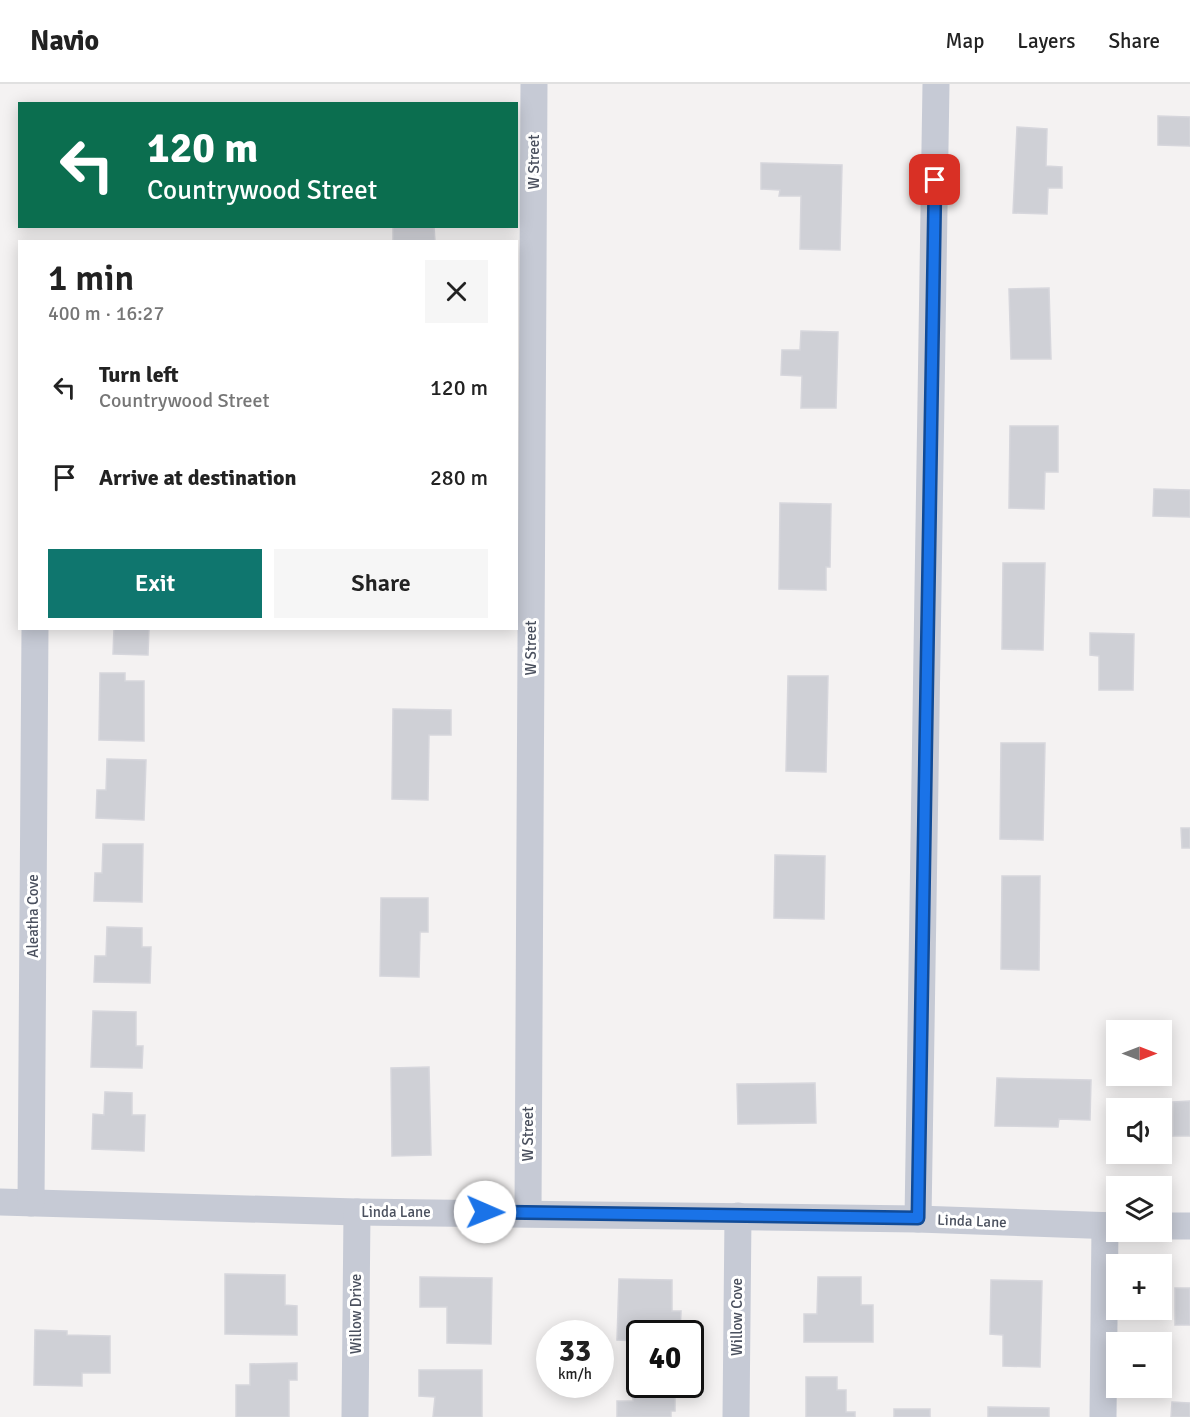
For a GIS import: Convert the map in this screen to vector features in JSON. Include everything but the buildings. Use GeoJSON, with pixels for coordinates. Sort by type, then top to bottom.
{"type":"FeatureCollection","features":[{"type":"Feature","properties":{"kind":"street","name":"W Street"},"geometry":{"type":"LineString","coordinates":[[528,1213],[534,84]]}},
{"type":"Feature","properties":{"kind":"street"},"geometry":{"type":"LineString","coordinates":[[918,1218],[936,84]]}},
{"type":"Feature","properties":{"kind":"street","name":"Aleatha Cove"},"geometry":{"type":"LineString","coordinates":[[31,1203],[35,630]]}},
{"type":"Feature","properties":{"kind":"street","name":"Linda Lane"},"geometry":{"type":"LineString","coordinates":[[0,1202],[357,1212],[918,1218],[1106,1226]]}},
{"type":"Feature","properties":{"kind":"street","name":"Willow Drive"},"geometry":{"type":"LineString","coordinates":[[356,1417],[357,1212]]}},
{"type":"Feature","properties":{"kind":"street","name":"Willow Cove"},"geometry":{"type":"LineString","coordinates":[[736,1417],[738,1216]]}},
{"type":"Feature","properties":{"kind":"street"},"geometry":{"type":"LineString","coordinates":[[1172,1226],[1190,1226]]}},
{"type":"Feature","properties":{"kind":"street"},"geometry":{"type":"LineString","coordinates":[[1103,1417],[1109,1242]]}},
{"type":"Feature","properties":{"kind":"route"},"geometry":{"type":"LineString","coordinates":[[485,1212],[918,1218],[935,180]]}}]}
